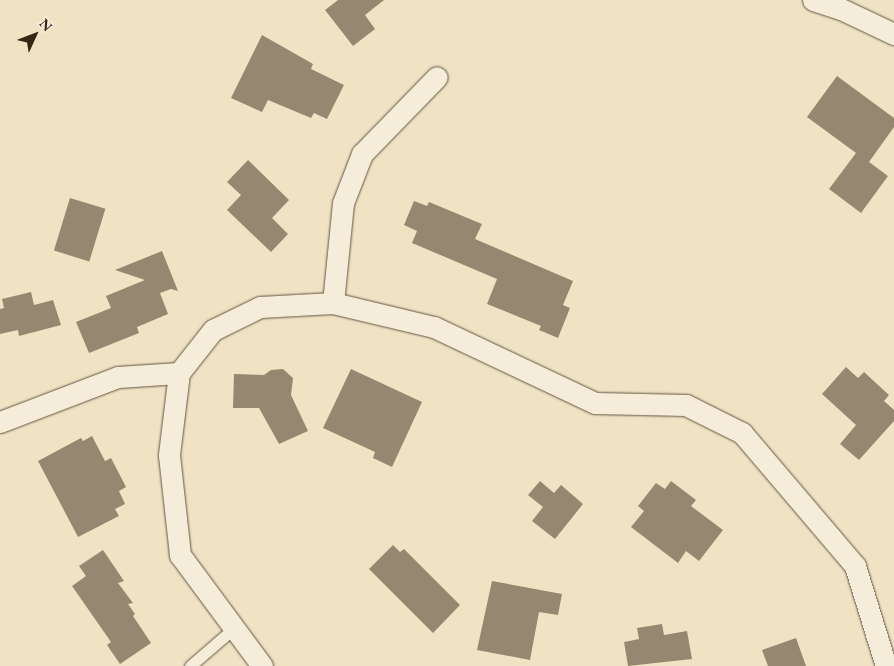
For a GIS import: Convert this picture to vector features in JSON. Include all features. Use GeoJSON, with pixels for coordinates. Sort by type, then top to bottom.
{"type":"FeatureCollection","features":[{"type":"Feature","properties":{"kind":"street"},"geometry":{"type":"LineString","coordinates":[[813,0],[841,9],[894,34]]}},
{"type":"Feature","properties":{"kind":"street"},"geometry":{"type":"LineString","coordinates":[[333,303],[343,204],[362,154],[437,77]]}},
{"type":"Feature","properties":{"kind":"street"},"geometry":{"type":"LineString","coordinates":[[262,666],[180,555],[169,455],[179,372],[213,330],[260,307],[333,303],[434,328],[595,403],[686,405],[742,433],[856,566],[886,666]]}},
{"type":"Feature","properties":{"kind":"street"},"geometry":{"type":"LineString","coordinates":[[0,422],[118,377],[179,372]]}},
{"type":"Feature","properties":{"kind":"lane"},"geometry":{"type":"LineString","coordinates":[[190,666],[234,628]]}},
{"type":"Feature","properties":{"kind":"building"},"geometry":{"type":"Polygon","coordinates":[[[338,0],[384,0],[365,15],[375,29],[353,46],[325,10],[338,0]]]}},
{"type":"Feature","properties":{"kind":"building"},"geometry":{"type":"Polygon","coordinates":[[[262,35],[313,64],[311,69],[344,85],[327,119],[314,113],[311,118],[268,100],[262,112],[231,98],[262,35]]]}},
{"type":"Feature","properties":{"kind":"building"},"geometry":{"type":"Polygon","coordinates":[[[837,76],[894,118],[894,127],[869,162],[888,176],[861,213],[829,189],[856,153],[807,117],[837,76]]]}},
{"type":"Feature","properties":{"kind":"building"},"geometry":{"type":"Polygon","coordinates":[[[248,160],[289,200],[272,218],[288,234],[271,252],[227,210],[241,195],[227,182],[248,160]]]}},
{"type":"Feature","properties":{"kind":"building"},"geometry":{"type":"Polygon","coordinates":[[[70,198],[105,209],[89,261],[54,251],[70,198]]]}},
{"type":"Feature","properties":{"kind":"building"},"geometry":{"type":"Polygon","coordinates":[[[414,201],[427,206],[429,202],[482,224],[475,239],[573,281],[563,305],[570,308],[558,338],[539,330],[541,326],[487,304],[497,279],[412,243],[417,231],[404,225],[414,201]]]}},
{"type":"Feature","properties":{"kind":"building"},"geometry":{"type":"Polygon","coordinates":[[[162,251],[178,291],[171,289],[160,293],[168,314],[137,327],[139,333],[89,353],[76,322],[111,308],[106,296],[145,280],[115,270],[162,251]]]}},
{"type":"Feature","properties":{"kind":"building"},"geometry":{"type":"Polygon","coordinates":[[[31,292],[34,305],[53,300],[61,325],[19,336],[18,330],[0,334],[0,309],[4,308],[2,299],[31,292]]]}},
{"type":"Feature","properties":{"kind":"building"},"geometry":{"type":"Polygon","coordinates":[[[846,367],[858,378],[864,372],[889,395],[884,401],[894,410],[894,421],[859,460],[840,444],[856,425],[822,394],[846,367]]]}},
{"type":"Feature","properties":{"kind":"building"},"geometry":{"type":"Polygon","coordinates":[[[283,369],[293,378],[291,395],[308,431],[279,444],[259,408],[233,408],[234,374],[264,375],[271,370],[283,369]]]}},
{"type":"Feature","properties":{"kind":"building"},"geometry":{"type":"Polygon","coordinates":[[[351,369],[422,402],[392,467],[373,458],[375,452],[323,428],[351,369]]]}},
{"type":"Feature","properties":{"kind":"building"},"geometry":{"type":"Polygon","coordinates":[[[92,436],[105,461],[111,458],[126,487],[119,491],[125,504],[115,509],[119,516],[78,537],[38,461],[81,438],[83,441],[92,436]]]}},
{"type":"Feature","properties":{"kind":"building"},"geometry":{"type":"Polygon","coordinates":[[[540,481],[554,493],[561,485],[583,504],[555,539],[532,521],[543,507],[528,495],[540,481]]]}},
{"type":"Feature","properties":{"kind":"building"},"geometry":{"type":"Polygon","coordinates":[[[671,481],[696,500],[691,506],[723,530],[699,561],[686,551],[678,563],[631,527],[644,511],[638,506],[656,483],[665,489],[671,481]]]}},
{"type":"Feature","properties":{"kind":"building"},"geometry":{"type":"Polygon","coordinates":[[[393,545],[400,552],[404,549],[460,605],[433,633],[369,569],[393,545]]]}},
{"type":"Feature","properties":{"kind":"building"},"geometry":{"type":"Polygon","coordinates":[[[103,550],[124,581],[118,583],[133,603],[128,604],[135,614],[133,616],[151,643],[120,664],[107,645],[111,642],[72,586],[86,576],[79,566],[103,550]]]}},
{"type":"Feature","properties":{"kind":"building"},"geometry":{"type":"Polygon","coordinates":[[[492,581],[562,594],[558,615],[539,612],[530,660],[477,650],[492,581]]]}},
{"type":"Feature","properties":{"kind":"building"},"geometry":{"type":"Polygon","coordinates":[[[662,624],[664,635],[687,631],[692,659],[628,666],[624,642],[639,639],[637,628],[662,624]]]}},
{"type":"Feature","properties":{"kind":"building"},"geometry":{"type":"Polygon","coordinates":[[[796,638],[806,666],[768,666],[762,650],[796,638]]]}}]}
